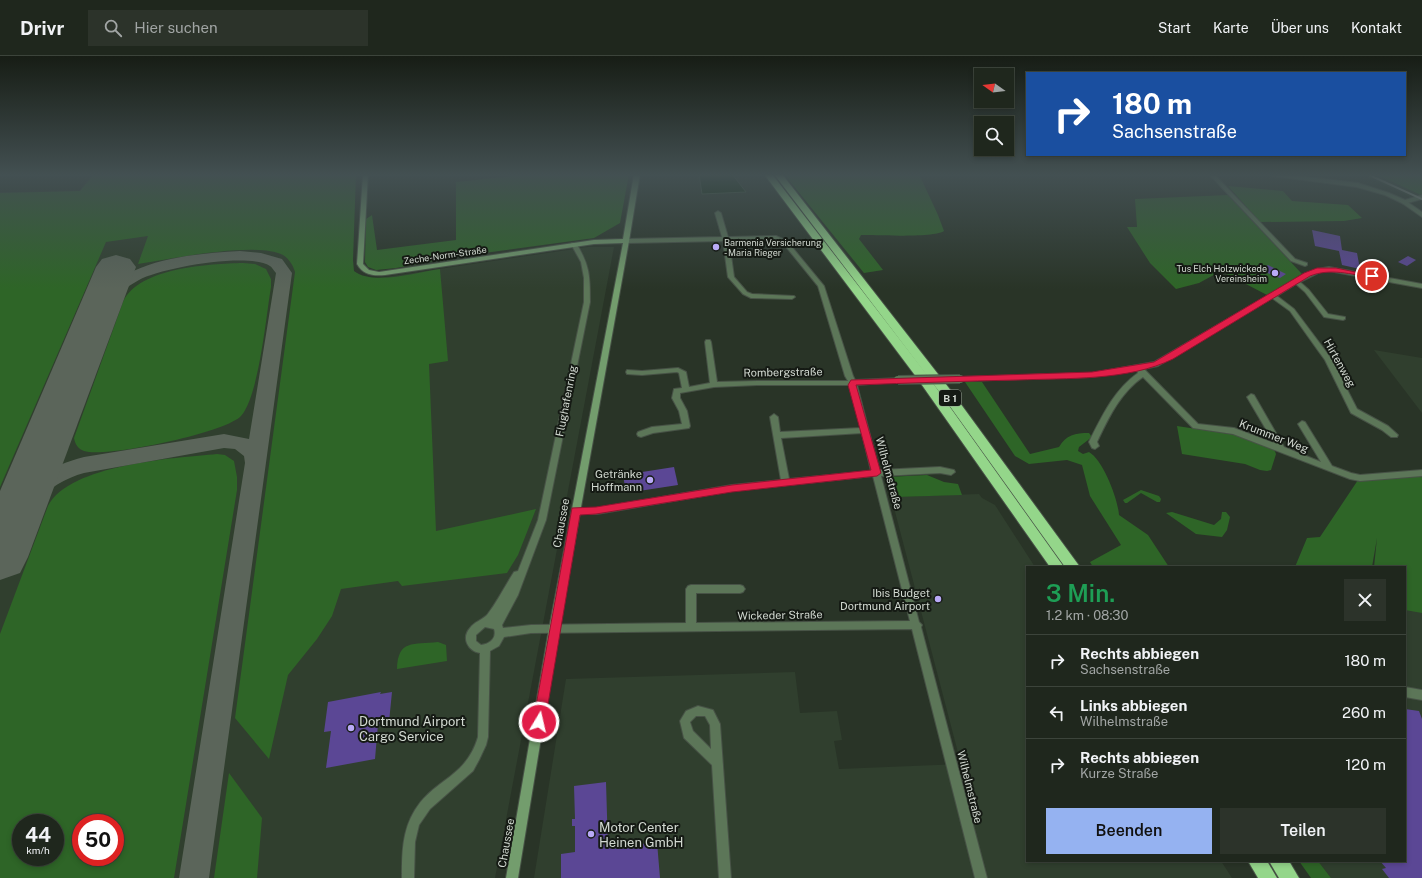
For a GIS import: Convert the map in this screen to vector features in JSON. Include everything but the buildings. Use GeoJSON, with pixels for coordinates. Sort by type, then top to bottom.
{"type":"FeatureCollection","features":[{"type":"Feature","properties":{"kind":"highway","name":"B 1"},"geometry":{"type":"LineString","coordinates":[[797,212],[921,375],[1055,566]]}},
{"type":"Feature","properties":{"kind":"highway","name":"B 1"},"geometry":{"type":"LineString","coordinates":[[808,212],[948,395],[1073,566]]}},
{"type":"Feature","properties":{"kind":"highway"},"geometry":{"type":"LineString","coordinates":[[1257,862],[1268,878]]}},
{"type":"Feature","properties":{"kind":"highway"},"geometry":{"type":"LineString","coordinates":[[1279,862],[1290,878]]}},
{"type":"Feature","properties":{"kind":"main road","name":"Zeche-Norm-Straße"},"geometry":{"type":"LineString","coordinates":[[363,212],[360,264],[364,270],[368,272],[380,273],[574,244],[626,241]]}},
{"type":"Feature","properties":{"kind":"main road","name":"Chaussee"},"geometry":{"type":"LineString","coordinates":[[512,878],[554,629],[631,212]]}},
{"type":"Feature","properties":{"kind":"street"},"geometry":{"type":"LineString","coordinates":[[1247,212],[1289,256],[1298,263],[1305,264]]}},
{"type":"Feature","properties":{"kind":"street"},"geometry":{"type":"LineString","coordinates":[[718,213],[726,240],[731,277],[745,293],[751,296],[792,297]]}},
{"type":"Feature","properties":{"kind":"street","name":"Wilhelmstraße"},"geometry":{"type":"LineString","coordinates":[[626,241],[776,238],[785,242],[821,286],[849,376],[853,383],[917,625],[981,878]]}},
{"type":"Feature","properties":{"kind":"street","name":"Flughafenring"},"geometry":{"type":"LineString","coordinates":[[528,557],[485,623],[474,630],[470,636],[472,643],[476,647],[485,649],[495,644],[499,629],[528,557],[544,512],[587,302],[587,278],[584,262],[574,244]]}},
{"type":"Feature","properties":{"kind":"street","name":"Rombergstraße"},"geometry":{"type":"LineString","coordinates":[[686,389],[714,385],[757,383],[853,383],[898,380],[1092,375],[1156,364],[1296,281],[1319,270],[1329,269],[1422,286]]}},
{"type":"Feature","properties":{"kind":"street"},"geometry":{"type":"LineString","coordinates":[[1296,281],[1307,291],[1326,316],[1343,318]]}},
{"type":"Feature","properties":{"kind":"street","name":"Hirtenweg"},"geometry":{"type":"LineString","coordinates":[[1273,296],[1292,310],[1319,347],[1354,411],[1385,428],[1394,435]]}},
{"type":"Feature","properties":{"kind":"street"},"geometry":{"type":"LineString","coordinates":[[708,342],[714,385]]}},
{"type":"Feature","properties":{"kind":"street"},"geometry":{"type":"LineString","coordinates":[[1095,446],[1093,442],[1113,402],[1127,384],[1142,374],[1139,368]]}},
{"type":"Feature","properties":{"kind":"street","name":"Krummer Weg"},"geometry":{"type":"LineString","coordinates":[[1139,368],[1154,381],[1196,426],[1234,432],[1329,468],[1360,478],[1422,473]]}},
{"type":"Feature","properties":{"kind":"street"},"geometry":{"type":"LineString","coordinates":[[630,372],[642,373],[678,370],[682,372],[686,389],[678,390],[675,396],[677,404],[683,412],[686,426],[652,430],[641,434]]}},
{"type":"Feature","properties":{"kind":"street"},"geometry":{"type":"LineString","coordinates":[[1251,397],[1281,449]]}},
{"type":"Feature","properties":{"kind":"street"},"geometry":{"type":"LineString","coordinates":[[774,417],[786,483]]}},
{"type":"Feature","properties":{"kind":"street","name":"Krummer Weg"},"geometry":{"type":"LineString","coordinates":[[1302,424],[1329,468]]}},
{"type":"Feature","properties":{"kind":"street"},"geometry":{"type":"LineString","coordinates":[[778,435],[865,430]]}},
{"type":"Feature","properties":{"kind":"street"},"geometry":{"type":"LineString","coordinates":[[576,511],[596,511],[692,494],[877,473],[940,470],[951,472]]}},
{"type":"Feature","properties":{"kind":"street"},"geometry":{"type":"LineString","coordinates":[[691,628],[691,589],[740,589]]}},
{"type":"Feature","properties":{"kind":"street"},"geometry":{"type":"LineString","coordinates":[[485,623],[499,629],[554,629]]}},
{"type":"Feature","properties":{"kind":"street","name":"Wickeder Straße"},"geometry":{"type":"LineString","coordinates":[[554,629],[917,625]]}},
{"type":"Feature","properties":{"kind":"street"},"geometry":{"type":"LineString","coordinates":[[408,878],[407,849],[415,821],[428,803],[468,768],[480,749],[483,737],[485,649]]}},
{"type":"Feature","properties":{"kind":"street"},"geometry":{"type":"LineString","coordinates":[[1406,692],[1422,695]]}},
{"type":"Feature","properties":{"kind":"street"},"geometry":{"type":"LineString","coordinates":[[717,762],[688,734],[685,721],[692,712],[704,711],[712,717],[715,724],[725,878]]}},
{"type":"Feature","properties":{"kind":"shaded area"},"geometry":{"type":"Polygon","coordinates":[[[0,212],[352,212],[350,236],[353,274],[372,279],[588,247],[614,247],[495,878],[0,878],[0,212]]]}},
{"type":"Feature","properties":{"kind":"shaded area"},"geometry":{"type":"Polygon","coordinates":[[[0,212],[355,212],[354,271],[362,275],[384,278],[440,269],[448,361],[429,364],[436,531],[536,509],[518,555],[507,573],[402,586],[398,581],[341,589],[332,616],[317,639],[288,675],[269,759],[235,718],[295,272],[287,258],[283,255],[270,251],[233,250],[138,264],[148,236],[106,242],[0,487],[0,212]]]}},
{"type":"Feature","properties":{"kind":"shaded area"},"geometry":{"type":"Polygon","coordinates":[[[456,212],[622,212],[620,223],[594,238],[455,257],[396,268],[376,270],[368,267],[365,262],[366,219],[372,215],[377,250],[456,240],[456,212]]]}},
{"type":"Feature","properties":{"kind":"shaded area"},"geometry":{"type":"Polygon","coordinates":[[[815,212],[937,212],[944,231],[938,233],[929,235],[891,236],[861,235],[859,239],[883,270],[864,273],[815,212]]]}},
{"type":"Feature","properties":{"kind":"shaded area"},"geometry":{"type":"Polygon","coordinates":[[[1136,212],[1244,212],[1302,274],[1267,295],[1221,271],[1199,283],[1176,289],[1150,263],[1127,227],[1137,227],[1136,212]]]}},
{"type":"Feature","properties":{"kind":"shaded area"},"geometry":{"type":"Polygon","coordinates":[[[1251,212],[1356,212],[1362,218],[1344,221],[1260,222],[1251,212]]]}},
{"type":"Feature","properties":{"kind":"shaded area"},"geometry":{"type":"Polygon","coordinates":[[[243,263],[255,264],[266,269],[271,279],[271,287],[257,374],[253,391],[241,416],[231,423],[213,430],[165,442],[116,451],[96,452],[84,451],[78,448],[74,438],[123,302],[131,290],[144,281],[177,270],[243,263]]]}},
{"type":"Feature","properties":{"kind":"shaded area"},"geometry":{"type":"Polygon","coordinates":[[[1374,350],[1422,358],[1422,413],[1374,350]]]}},
{"type":"Feature","properties":{"kind":"shaded area"},"geometry":{"type":"Polygon","coordinates":[[[965,382],[982,382],[1030,454],[1059,447],[1068,437],[1089,433],[1092,437],[1079,447],[1078,451],[1083,454],[1089,452],[1094,456],[1109,480],[1116,500],[1119,515],[1148,535],[1168,566],[1092,566],[1090,562],[1121,545],[1090,496],[1082,465],[1067,460],[1029,464],[1015,456],[965,382]]]}},
{"type":"Feature","properties":{"kind":"shaded area"},"geometry":{"type":"Polygon","coordinates":[[[1177,426],[1236,435],[1274,449],[1276,454],[1271,470],[1260,470],[1245,464],[1182,454],[1177,426]]]}},
{"type":"Feature","properties":{"kind":"shaded area"},"geometry":{"type":"Polygon","coordinates":[[[217,454],[225,455],[234,461],[237,477],[237,490],[174,878],[0,878],[0,634],[48,506],[60,492],[78,481],[100,472],[151,461],[217,454]]]}},
{"type":"Feature","properties":{"kind":"shaded area"},"geometry":{"type":"Polygon","coordinates":[[[927,475],[944,482],[958,484],[962,495],[897,497],[898,504],[893,504],[887,477],[927,475]]]}},
{"type":"Feature","properties":{"kind":"shaded area"},"geometry":{"type":"Polygon","coordinates":[[[1422,475],[1422,613],[1406,610],[1406,566],[1374,566],[1377,538],[1372,566],[1295,566],[1307,538],[1320,537],[1358,480],[1422,475]]]}},
{"type":"Feature","properties":{"kind":"shaded area"},"geometry":{"type":"Polygon","coordinates":[[[1141,490],[1159,496],[1161,499],[1160,502],[1157,502],[1141,493],[1125,503],[1123,500],[1141,490]]]}},
{"type":"Feature","properties":{"kind":"shaded area"},"geometry":{"type":"Polygon","coordinates":[[[979,494],[982,498],[995,505],[1034,566],[1026,566],[1026,862],[1222,862],[1232,878],[534,878],[566,679],[795,672],[800,713],[837,711],[842,740],[834,741],[839,769],[961,764],[893,504],[898,504],[896,497],[979,494]]]}},
{"type":"Feature","properties":{"kind":"shaded area"},"geometry":{"type":"Polygon","coordinates":[[[1172,512],[1214,525],[1221,519],[1222,512],[1226,512],[1230,517],[1227,530],[1222,537],[1196,534],[1166,513],[1172,512]]]}},
{"type":"Feature","properties":{"kind":"shaded area"},"geometry":{"type":"Polygon","coordinates":[[[1406,609],[1422,612],[1422,689],[1406,687],[1406,609]]]}},
{"type":"Feature","properties":{"kind":"shaded area"},"geometry":{"type":"Polygon","coordinates":[[[438,642],[446,645],[447,661],[397,669],[400,653],[408,645],[438,642]]]}},
{"type":"Feature","properties":{"kind":"shaded area"},"geometry":{"type":"Polygon","coordinates":[[[1406,697],[1422,700],[1422,878],[1331,878],[1319,862],[1406,862],[1406,697]]]}},
{"type":"Feature","properties":{"kind":"shaded area"},"geometry":{"type":"Polygon","coordinates":[[[229,773],[262,818],[257,878],[214,878],[229,773]]]}},
{"type":"Feature","properties":{"kind":"shaded area"},"geometry":{"type":"Polygon","coordinates":[[[1300,862],[1319,862],[1331,878],[1311,878],[1300,862]]]}},
{"type":"Feature","properties":{"kind":"taxiway"},"geometry":{"type":"LineString","coordinates":[[101,304],[117,287],[136,275],[168,266],[191,261],[240,256],[261,258],[277,263],[284,273],[256,463]]}},
{"type":"Feature","properties":{"kind":"taxiway"},"geometry":{"type":"LineString","coordinates":[[17,515],[29,496],[44,482],[63,472],[84,465],[224,441],[236,442],[246,446],[253,453],[256,463]]}},
{"type":"Feature","properties":{"kind":"taxiway"},"geometry":{"type":"LineString","coordinates":[[194,878],[256,463]]}},
{"type":"Feature","properties":{"kind":"runway"},"geometry":{"type":"LineString","coordinates":[[0,557],[116,267]]}},
{"type":"Feature","properties":{"kind":"place","name":"Barmenia Versicherung - Maria Rieger"},"geometry":{"type":"Point","coordinates":[716,247]}},
{"type":"Feature","properties":{"kind":"place","name":"Tus Elch Holzwickede Vereinsheim"},"geometry":{"type":"Point","coordinates":[1275,273]}},
{"type":"Feature","properties":{"kind":"place","name":"Getränke Hoffmann"},"geometry":{"type":"Point","coordinates":[650,480]}},
{"type":"Feature","properties":{"kind":"place","name":"Ibis Budget Dortmund Airport"},"geometry":{"type":"Point","coordinates":[938,599]}},
{"type":"Feature","properties":{"kind":"place","name":"Dortmund Airport Cargo Service"},"geometry":{"type":"Point","coordinates":[351,728]}},
{"type":"Feature","properties":{"kind":"place","name":"Motor Center Heinen GmbH"},"geometry":{"type":"Point","coordinates":[591,834]}},
{"type":"Feature","properties":{"kind":"route"},"geometry":{"type":"LineString","coordinates":[[539,722],[554,629],[576,511],[596,511],[732,488],[877,473],[852,385],[854,382],[1092,375],[1139,368],[1161,362],[1307,275],[1319,270],[1336,270],[1372,276]]}}]}
